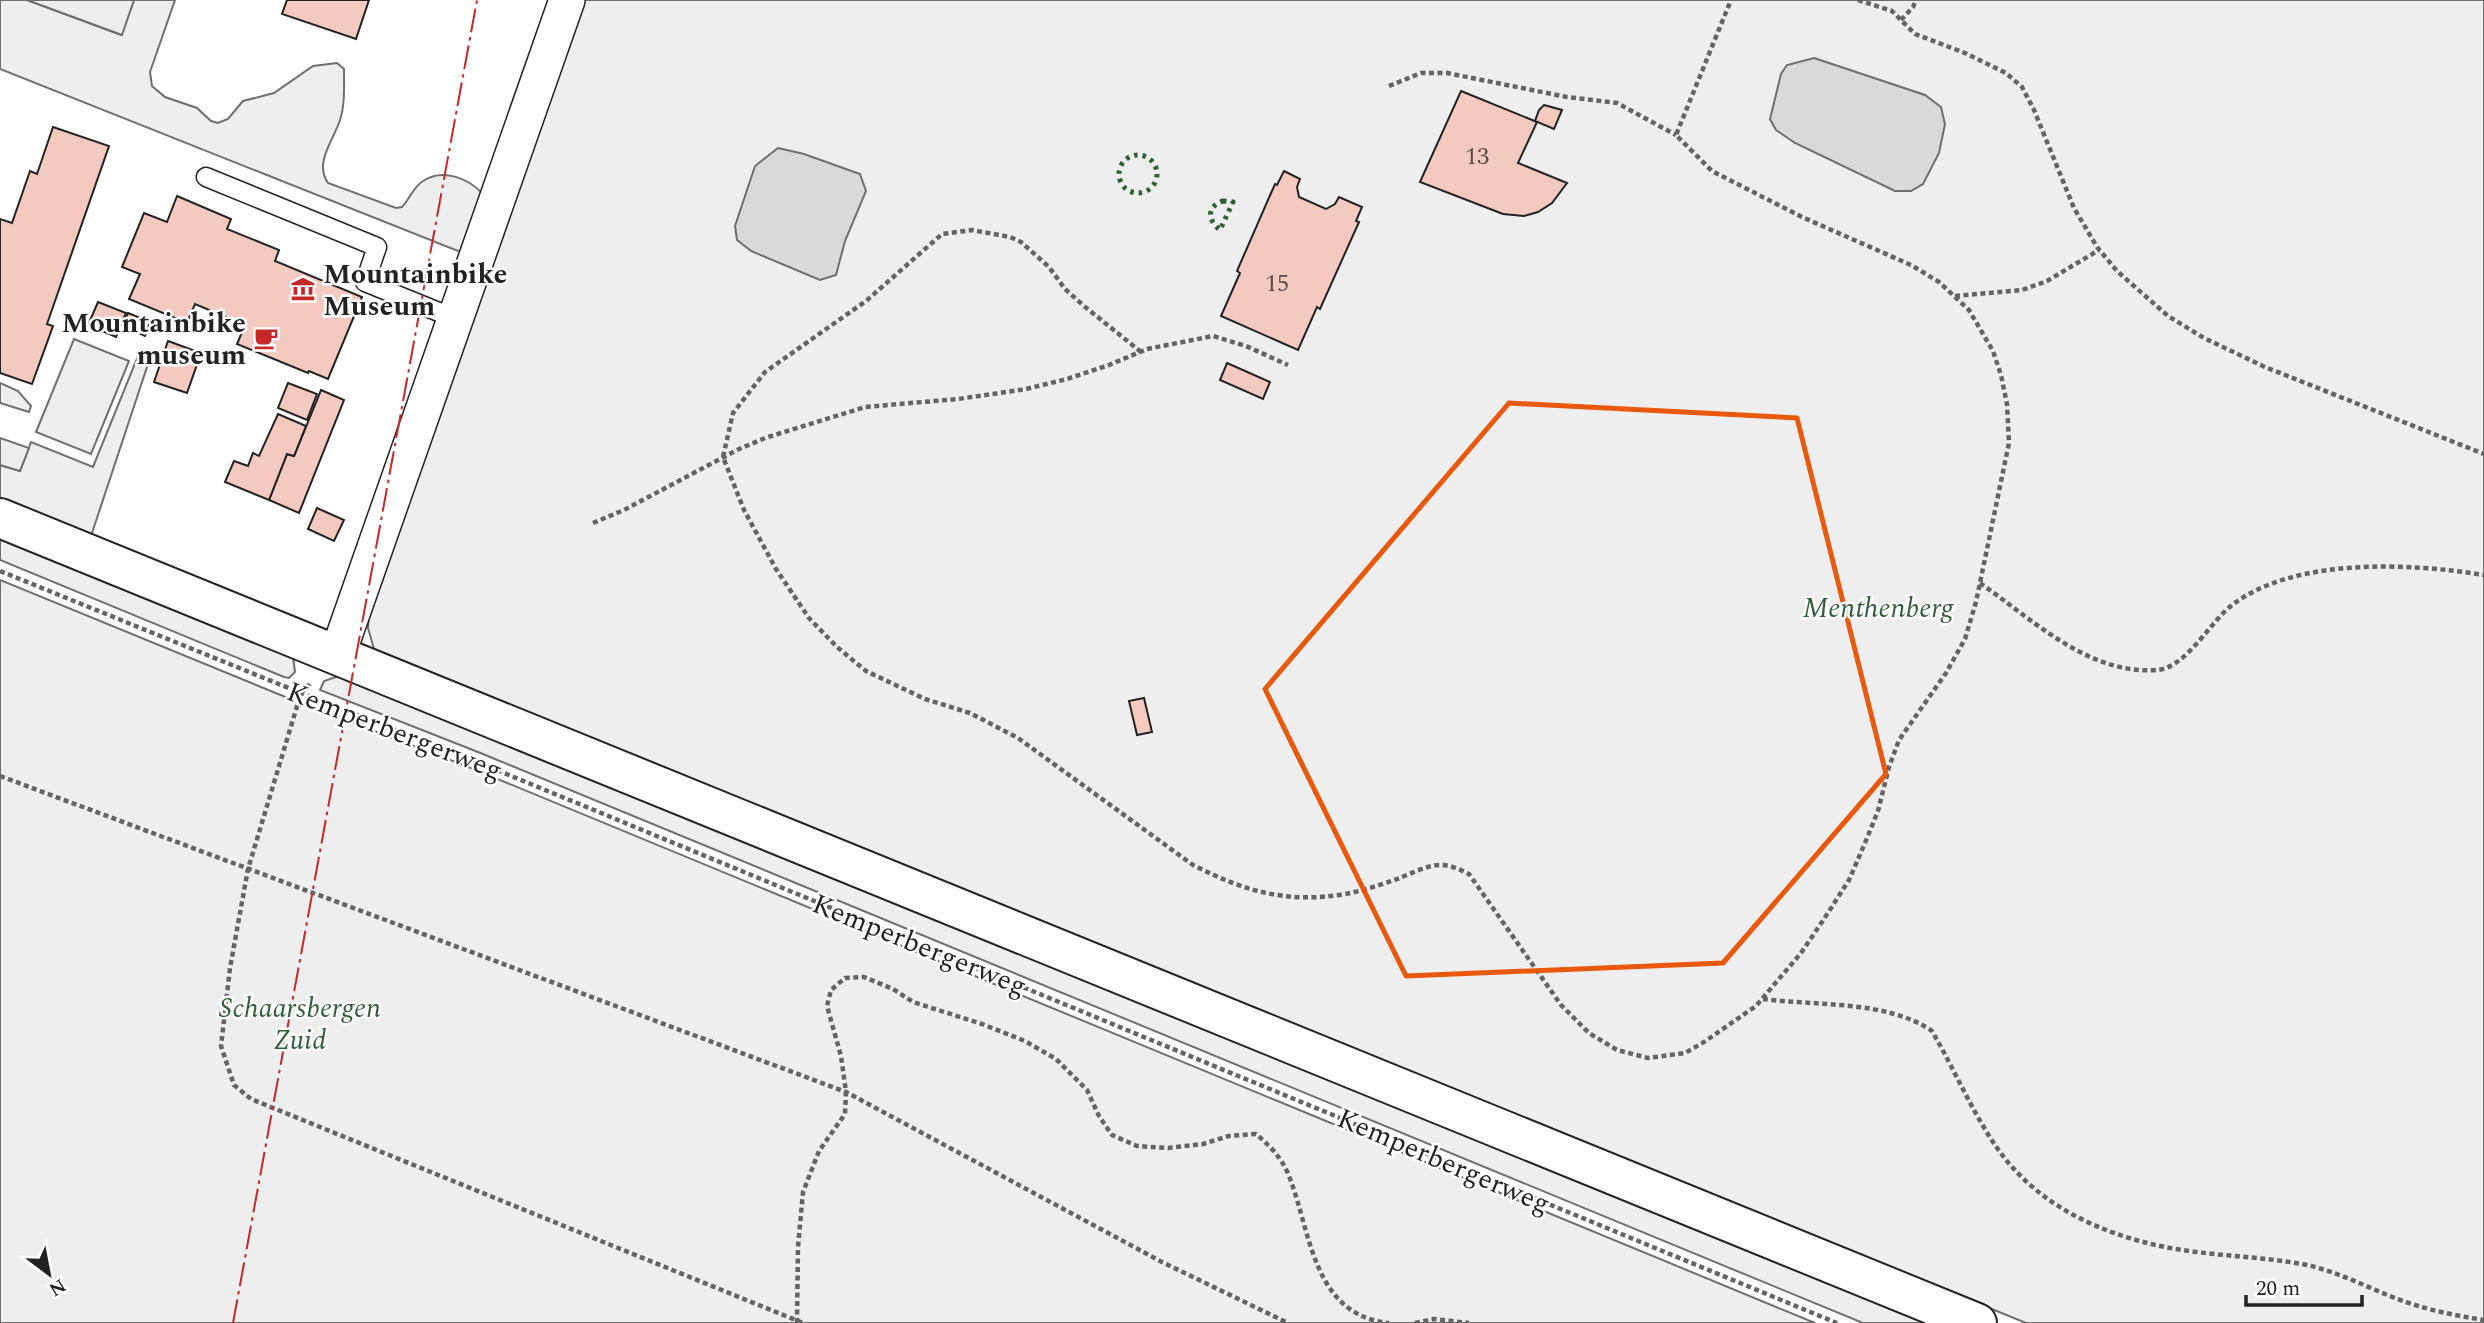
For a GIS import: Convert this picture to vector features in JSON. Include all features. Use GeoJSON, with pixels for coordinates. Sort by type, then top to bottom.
{"type":"FeatureCollection","features":[{"type":"Feature","properties":{"kind":"main road","name":"Kemperbergerweg"},"geometry":{"type":"LineString","coordinates":[[0,518],[1977,1323]]}},
{"type":"Feature","properties":{"kind":"street","name":"Kemperbergerweg"},"geometry":{"type":"LineString","coordinates":[[337,656],[567,0]]}},
{"type":"Feature","properties":{"kind":"lane"},"geometry":{"type":"LineString","coordinates":[[206,177],[377,247],[365,282],[456,318]]}},
{"type":"Feature","properties":{"kind":"path"},"geometry":{"type":"LineString","coordinates":[[1676,135],[1731,0]]}},
{"type":"Feature","properties":{"kind":"path"},"geometry":{"type":"LineString","coordinates":[[1858,0],[1892,10],[1915,34],[2007,73],[2022,87],[2074,208],[2099,250],[2168,316],[2204,338],[2265,367],[2484,454]]}},
{"type":"Feature","properties":{"kind":"path"},"geometry":{"type":"LineString","coordinates":[[1901,20],[1916,0]]}},
{"type":"Feature","properties":{"kind":"path"},"geometry":{"type":"LineString","coordinates":[[1141,352],[1074,298],[1048,267],[1021,242],[1010,237],[972,230],[942,234],[866,302],[765,372],[733,413],[723,457],[744,510],[776,569],[809,618],[837,648],[866,671],[925,699],[970,713],[1018,738],[1193,865],[1224,881],[1288,898],[1346,894],[1427,868],[1442,865],[1454,867],[1469,874],[1561,1005],[1589,1033],[1617,1050],[1648,1058],[1685,1053],[1733,1023],[1762,999],[1801,953],[1849,880],[1878,811],[1899,740],[1947,673],[1965,639],[1980,583],[2009,443],[2007,404],[1993,351],[1969,310],[1939,282],[1910,265],[1802,217],[1712,171],[1676,135],[1617,103],[1553,94],[1447,73],[1422,73],[1388,86]]}},
{"type":"Feature","properties":{"kind":"path"},"geometry":{"type":"LineString","coordinates":[[1954,296],[2022,290],[2047,281],[2099,250]]}},
{"type":"Feature","properties":{"kind":"path"},"geometry":{"type":"LineString","coordinates":[[593,523],[765,438],[865,407],[958,399],[1026,389],[1067,379],[1141,352],[1213,336],[1246,346],[1288,365]]}},
{"type":"Feature","properties":{"kind":"path"},"geometry":{"type":"LineString","coordinates":[[1980,583],[2071,647],[2114,665],[2159,670],[2178,660],[2231,606],[2253,592],[2282,580],[2312,572],[2345,568],[2431,568],[2484,575]]}},
{"type":"Feature","properties":{"kind":"path","name":"Kemperbergerweg"},"geometry":{"type":"LineString","coordinates":[[0,571],[475,761],[1837,1323]]}},
{"type":"Feature","properties":{"kind":"path"},"geometry":{"type":"LineString","coordinates":[[301,693],[248,869],[230,968],[221,1046],[234,1085],[251,1099],[803,1323]]}},
{"type":"Feature","properties":{"kind":"path"},"geometry":{"type":"LineString","coordinates":[[0,776],[846,1092],[1162,1262],[1288,1323]]}},
{"type":"Feature","properties":{"kind":"path"},"geometry":{"type":"LineString","coordinates":[[797,1322],[798,1247],[803,1192],[819,1151],[845,1114],[846,1092],[841,1056],[827,1006],[831,990],[845,978],[864,977],[893,989],[914,1002],[1025,1041],[1056,1059],[1087,1090],[1099,1116],[1112,1135],[1137,1146],[1191,1146],[1228,1136],[1255,1134],[1274,1150],[1289,1175],[1319,1273],[1336,1295],[1356,1313],[1378,1322],[1389,1323]]}},
{"type":"Feature","properties":{"kind":"path"},"geometry":{"type":"LineString","coordinates":[[1762,999],[1859,1007],[1920,1022],[1932,1031],[1993,1142],[2011,1167],[2029,1186],[2076,1218],[2105,1230],[2166,1248],[2304,1264],[2336,1273],[2407,1302],[2484,1320]]}},
{"type":"Feature","properties":{"kind":"path"},"geometry":{"type":"LineString","coordinates":[[1415,1323],[1434,1319],[1469,1323]]}},
{"type":"Feature","properties":{"kind":"highlighted area"},"geometry":{"type":"Polygon","coordinates":[[[1509,403],[1797,418],[1886,774],[1723,963],[1406,976],[1265,689],[1509,403]]]}},
{"type":"Feature","properties":{"kind":"green space"},"geometry":{"type":"Polygon","coordinates":[[[0,0],[27,0],[121,35],[134,0],[175,0],[150,72],[152,86],[165,97],[197,108],[211,121],[218,123],[228,119],[243,101],[274,93],[313,66],[337,63],[344,69],[343,102],[340,120],[324,160],[324,175],[328,183],[396,208],[402,207],[417,186],[431,177],[447,175],[463,179],[483,194],[463,253],[0,69],[0,0]]]}},
{"type":"Feature","properties":{"kind":"green space","name":"Menthenberg"},"geometry":{"type":"Polygon","coordinates":[[[582,0],[2484,0],[2484,1323],[2026,1323],[374,649],[368,628],[369,611],[582,0]]]}},
{"type":"Feature","properties":{"kind":"green space"},"geometry":{"type":"Polygon","coordinates":[[[74,339],[129,361],[91,454],[36,432],[74,339]]]}},
{"type":"Feature","properties":{"kind":"green space"},"geometry":{"type":"Polygon","coordinates":[[[138,356],[149,361],[91,536],[0,499],[0,465],[20,471],[31,442],[93,467],[138,356]]]}},
{"type":"Feature","properties":{"kind":"green space"},"geometry":{"type":"Polygon","coordinates":[[[0,383],[18,391],[31,406],[29,412],[0,403],[0,383]]]}},
{"type":"Feature","properties":{"kind":"green space"},"geometry":{"type":"Polygon","coordinates":[[[0,537],[293,657],[295,672],[289,678],[284,677],[0,560],[0,537]]]}},
{"type":"Feature","properties":{"kind":"green space","name":"Schaarsbergen Zuid"},"geometry":{"type":"Polygon","coordinates":[[[0,580],[283,696],[471,768],[1815,1323],[0,1323],[0,580]]]}},
{"type":"Feature","properties":{"kind":"green space"},"geometry":{"type":"Polygon","coordinates":[[[339,676],[1931,1323],[1863,1323],[478,752],[320,690],[324,681],[339,676]]]}},
{"type":"Feature","properties":{"kind":"shaded area"},"geometry":{"type":"Polygon","coordinates":[[[27,0],[134,0],[122,35],[27,0]]]}},
{"type":"Feature","properties":{"kind":"shaded area"},"geometry":{"type":"Polygon","coordinates":[[[1814,58],[1925,95],[1941,107],[1945,124],[1939,153],[1923,184],[1911,191],[1895,191],[1795,143],[1776,130],[1770,119],[1781,74],[1787,65],[1814,58]]]}},
{"type":"Feature","properties":{"kind":"shaded area"},"geometry":{"type":"Polygon","coordinates":[[[778,148],[804,154],[860,174],[866,191],[845,241],[836,275],[820,280],[751,251],[737,240],[735,226],[755,166],[778,148]]]}},
{"type":"Feature","properties":{"kind":"shaded area"},"geometry":{"type":"Polygon","coordinates":[[[0,438],[29,448],[20,471],[0,465],[0,438]]]}},
{"type":"Feature","properties":{"kind":"building"},"geometry":{"type":"Polygon","coordinates":[[[287,0],[369,0],[356,39],[282,14],[287,0]]]}},
{"type":"Feature","properties":{"kind":"building"},"geometry":{"type":"Polygon","coordinates":[[[1461,91],[1537,122],[1518,163],[1567,183],[1552,203],[1538,212],[1524,216],[1503,214],[1420,182],[1461,91]]]}},
{"type":"Feature","properties":{"kind":"building"},"geometry":{"type":"Polygon","coordinates":[[[1544,105],[1562,110],[1554,129],[1535,121],[1544,105]]]}},
{"type":"Feature","properties":{"kind":"building"},"geometry":{"type":"Polygon","coordinates":[[[53,127],[109,146],[47,324],[53,326],[32,384],[0,373],[0,219],[12,223],[30,171],[37,174],[53,127]]]}},
{"type":"Feature","properties":{"kind":"building"},"geometry":{"type":"Polygon","coordinates":[[[1284,171],[1300,179],[1297,187],[1299,197],[1326,209],[1335,204],[1339,197],[1362,207],[1356,221],[1359,222],[1320,309],[1317,307],[1298,350],[1221,316],[1240,273],[1237,271],[1275,184],[1277,185],[1284,171]]]}},
{"type":"Feature","properties":{"kind":"building"},"geometry":{"type":"Polygon","coordinates":[[[177,196],[231,219],[227,229],[279,250],[275,261],[362,297],[328,379],[237,344],[245,325],[195,304],[187,323],[129,299],[140,274],[122,267],[144,213],[167,222],[177,196]]]}},
{"type":"Feature","properties":{"kind":"building"},"geometry":{"type":"Polygon","coordinates":[[[98,302],[126,313],[116,337],[88,325],[98,302]]]}},
{"type":"Feature","properties":{"kind":"building"},"geometry":{"type":"Polygon","coordinates":[[[128,313],[150,322],[145,336],[123,326],[128,313]]]}},
{"type":"Feature","properties":{"kind":"building"},"geometry":{"type":"Polygon","coordinates":[[[168,341],[201,353],[187,393],[154,382],[168,341]]]}},
{"type":"Feature","properties":{"kind":"building"},"geometry":{"type":"Polygon","coordinates":[[[1227,363],[1270,382],[1263,399],[1220,380],[1227,363]]]}},
{"type":"Feature","properties":{"kind":"building"},"geometry":{"type":"Polygon","coordinates":[[[288,383],[317,394],[307,420],[278,408],[288,383]]]}},
{"type":"Feature","properties":{"kind":"building"},"geometry":{"type":"Polygon","coordinates":[[[321,390],[344,400],[299,513],[269,500],[287,454],[294,456],[321,390]]]}},
{"type":"Feature","properties":{"kind":"building"},"geometry":{"type":"Polygon","coordinates":[[[278,414],[306,426],[294,456],[287,454],[269,500],[225,482],[234,461],[248,466],[253,453],[259,456],[278,414]]]}},
{"type":"Feature","properties":{"kind":"building"},"geometry":{"type":"Polygon","coordinates":[[[317,508],[344,520],[334,541],[308,529],[317,508]]]}},
{"type":"Feature","properties":{"kind":"building"},"geometry":{"type":"Polygon","coordinates":[[[1144,698],[1152,732],[1137,735],[1129,701],[1144,698]]]}},
{"type":"Feature","properties":{"kind":"hedge"},"geometry":{"type":"LineString","coordinates":[[1138,155],[1152,160],[1157,174],[1152,188],[1138,193],[1124,188],[1119,174],[1124,160],[1138,155]]}},
{"type":"Feature","properties":{"kind":"hedge"},"geometry":{"type":"LineString","coordinates":[[1223,201],[1233,202],[1220,230],[1213,222],[1211,214],[1214,206],[1223,201]]}},
{"type":"Feature","properties":{"kind":"power"},"geometry":{"type":"LineString","coordinates":[[233,1323],[477,0]]}},
{"type":"Feature","properties":{"kind":"place","name":"Mountainbike Museum"},"geometry":{"type":"Point","coordinates":[303,289]}},
{"type":"Feature","properties":{"kind":"place","name":"Mountainbike museum"},"geometry":{"type":"Point","coordinates":[266,338]}}]}
